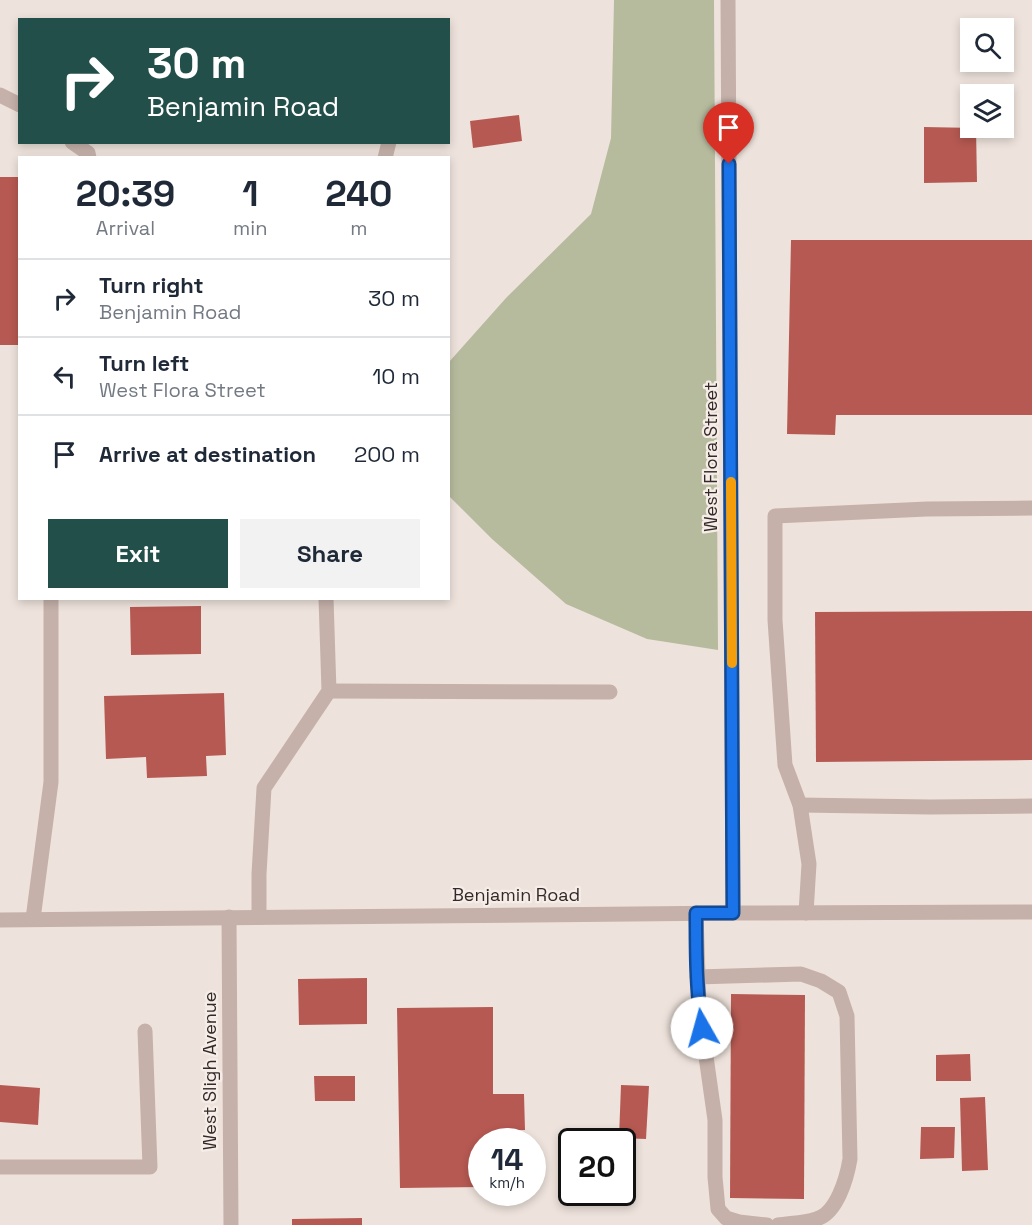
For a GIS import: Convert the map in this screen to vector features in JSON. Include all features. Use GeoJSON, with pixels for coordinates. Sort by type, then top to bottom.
{"type":"FeatureCollection","features":[{"type":"Feature","properties":{"kind":"street","name":"West Flora Street"},"geometry":{"type":"LineString","coordinates":[[728,0],[733,913]]}},
{"type":"Feature","properties":{"kind":"street"},"geometry":{"type":"LineString","coordinates":[[0,95],[18,104]]}},
{"type":"Feature","properties":{"kind":"street"},"geometry":{"type":"LineString","coordinates":[[75,144],[88,153],[89,156]]}},
{"type":"Feature","properties":{"kind":"street"},"geometry":{"type":"LineString","coordinates":[[806,913],[809,864],[801,805],[785,765],[775,620],[775,516],[927,508],[1032,508]]}},
{"type":"Feature","properties":{"kind":"street"},"geometry":{"type":"LineString","coordinates":[[33,919],[51,782],[51,600]]}},
{"type":"Feature","properties":{"kind":"street"},"geometry":{"type":"LineString","coordinates":[[259,917],[264,788],[329,691],[326,600]]}},
{"type":"Feature","properties":{"kind":"street"},"geometry":{"type":"LineString","coordinates":[[329,691],[610,692]]}},
{"type":"Feature","properties":{"kind":"street"},"geometry":{"type":"LineString","coordinates":[[801,805],[1032,806]]}},
{"type":"Feature","properties":{"kind":"street","name":"Benjamin Road"},"geometry":{"type":"LineString","coordinates":[[0,920],[1032,912]]}},
{"type":"Feature","properties":{"kind":"street"},"geometry":{"type":"LineString","coordinates":[[696,913],[699,1007],[715,1120],[715,1177],[718,1209],[726,1218],[767,1225]]}},
{"type":"Feature","properties":{"kind":"street","name":"West Sligh Avenue"},"geometry":{"type":"LineString","coordinates":[[229,917],[231,1225]]}},
{"type":"Feature","properties":{"kind":"street"},"geometry":{"type":"LineString","coordinates":[[697,977],[801,974],[821,981],[839,992],[847,1016],[850,1159],[846,1181],[833,1206],[819,1219],[778,1225]]}},
{"type":"Feature","properties":{"kind":"street"},"geometry":{"type":"LineString","coordinates":[[0,1167],[150,1167],[145,1030]]}},
{"type":"Feature","properties":{"kind":"green space"},"geometry":{"type":"Polygon","coordinates":[[[614,0],[714,0],[718,650],[647,639],[566,604],[492,539],[450,497],[450,361],[506,298],[591,214],[611,138],[614,0]]]}},
{"type":"Feature","properties":{"kind":"building"},"geometry":{"type":"Polygon","coordinates":[[[519,115],[522,141],[473,148],[470,121],[519,115]]]}},
{"type":"Feature","properties":{"kind":"building"},"geometry":{"type":"Polygon","coordinates":[[[924,127],[960,128],[960,138],[976,138],[977,182],[924,183],[924,127]]]}},
{"type":"Feature","properties":{"kind":"building"},"geometry":{"type":"Polygon","coordinates":[[[0,177],[18,177],[18,345],[0,345],[0,177]]]}},
{"type":"Feature","properties":{"kind":"building"},"geometry":{"type":"Polygon","coordinates":[[[791,240],[1032,240],[1032,415],[836,415],[835,435],[787,434],[791,240]]]}},
{"type":"Feature","properties":{"kind":"building"},"geometry":{"type":"Polygon","coordinates":[[[201,606],[201,654],[131,655],[130,607],[201,606]]]}},
{"type":"Feature","properties":{"kind":"building"},"geometry":{"type":"Polygon","coordinates":[[[1032,611],[1032,760],[816,762],[815,612],[1032,611]]]}},
{"type":"Feature","properties":{"kind":"building"},"geometry":{"type":"Polygon","coordinates":[[[224,693],[226,755],[206,756],[207,776],[147,778],[146,757],[106,759],[104,696],[224,693]]]}},
{"type":"Feature","properties":{"kind":"building"},"geometry":{"type":"Polygon","coordinates":[[[367,978],[367,1024],[299,1025],[298,979],[367,978]]]}},
{"type":"Feature","properties":{"kind":"building"},"geometry":{"type":"Polygon","coordinates":[[[731,994],[805,995],[804,1199],[730,1198],[731,994]]]}},
{"type":"Feature","properties":{"kind":"building"},"geometry":{"type":"Polygon","coordinates":[[[493,1007],[493,1094],[524,1094],[525,1128],[468,1128],[468,1187],[400,1188],[397,1008],[493,1007]]]}},
{"type":"Feature","properties":{"kind":"building"},"geometry":{"type":"Polygon","coordinates":[[[970,1054],[971,1081],[936,1081],[936,1055],[970,1054]]]}},
{"type":"Feature","properties":{"kind":"building"},"geometry":{"type":"Polygon","coordinates":[[[314,1076],[355,1076],[355,1101],[315,1101],[314,1076]]]}},
{"type":"Feature","properties":{"kind":"building"},"geometry":{"type":"Polygon","coordinates":[[[0,1085],[40,1088],[38,1125],[0,1122],[0,1085]]]}},
{"type":"Feature","properties":{"kind":"building"},"geometry":{"type":"Polygon","coordinates":[[[621,1085],[649,1086],[646,1139],[636,1139],[636,1128],[619,1128],[621,1085]]]}},
{"type":"Feature","properties":{"kind":"building"},"geometry":{"type":"Polygon","coordinates":[[[985,1097],[988,1170],[962,1171],[960,1098],[985,1097]]]}},
{"type":"Feature","properties":{"kind":"building"},"geometry":{"type":"Polygon","coordinates":[[[921,1127],[955,1127],[954,1158],[920,1159],[921,1127]]]}},
{"type":"Feature","properties":{"kind":"building"},"geometry":{"type":"Polygon","coordinates":[[[362,1218],[362,1225],[292,1225],[292,1219],[362,1218]]]}},
{"type":"Feature","properties":{"kind":"slow traffic"},"geometry":{"type":"LineString","coordinates":[[731,482],[732,663]]}},
{"type":"Feature","properties":{"kind":"route"},"geometry":{"type":"LineString","coordinates":[[702,1028],[697,977],[696,913],[733,913],[729,164]]}}]}
